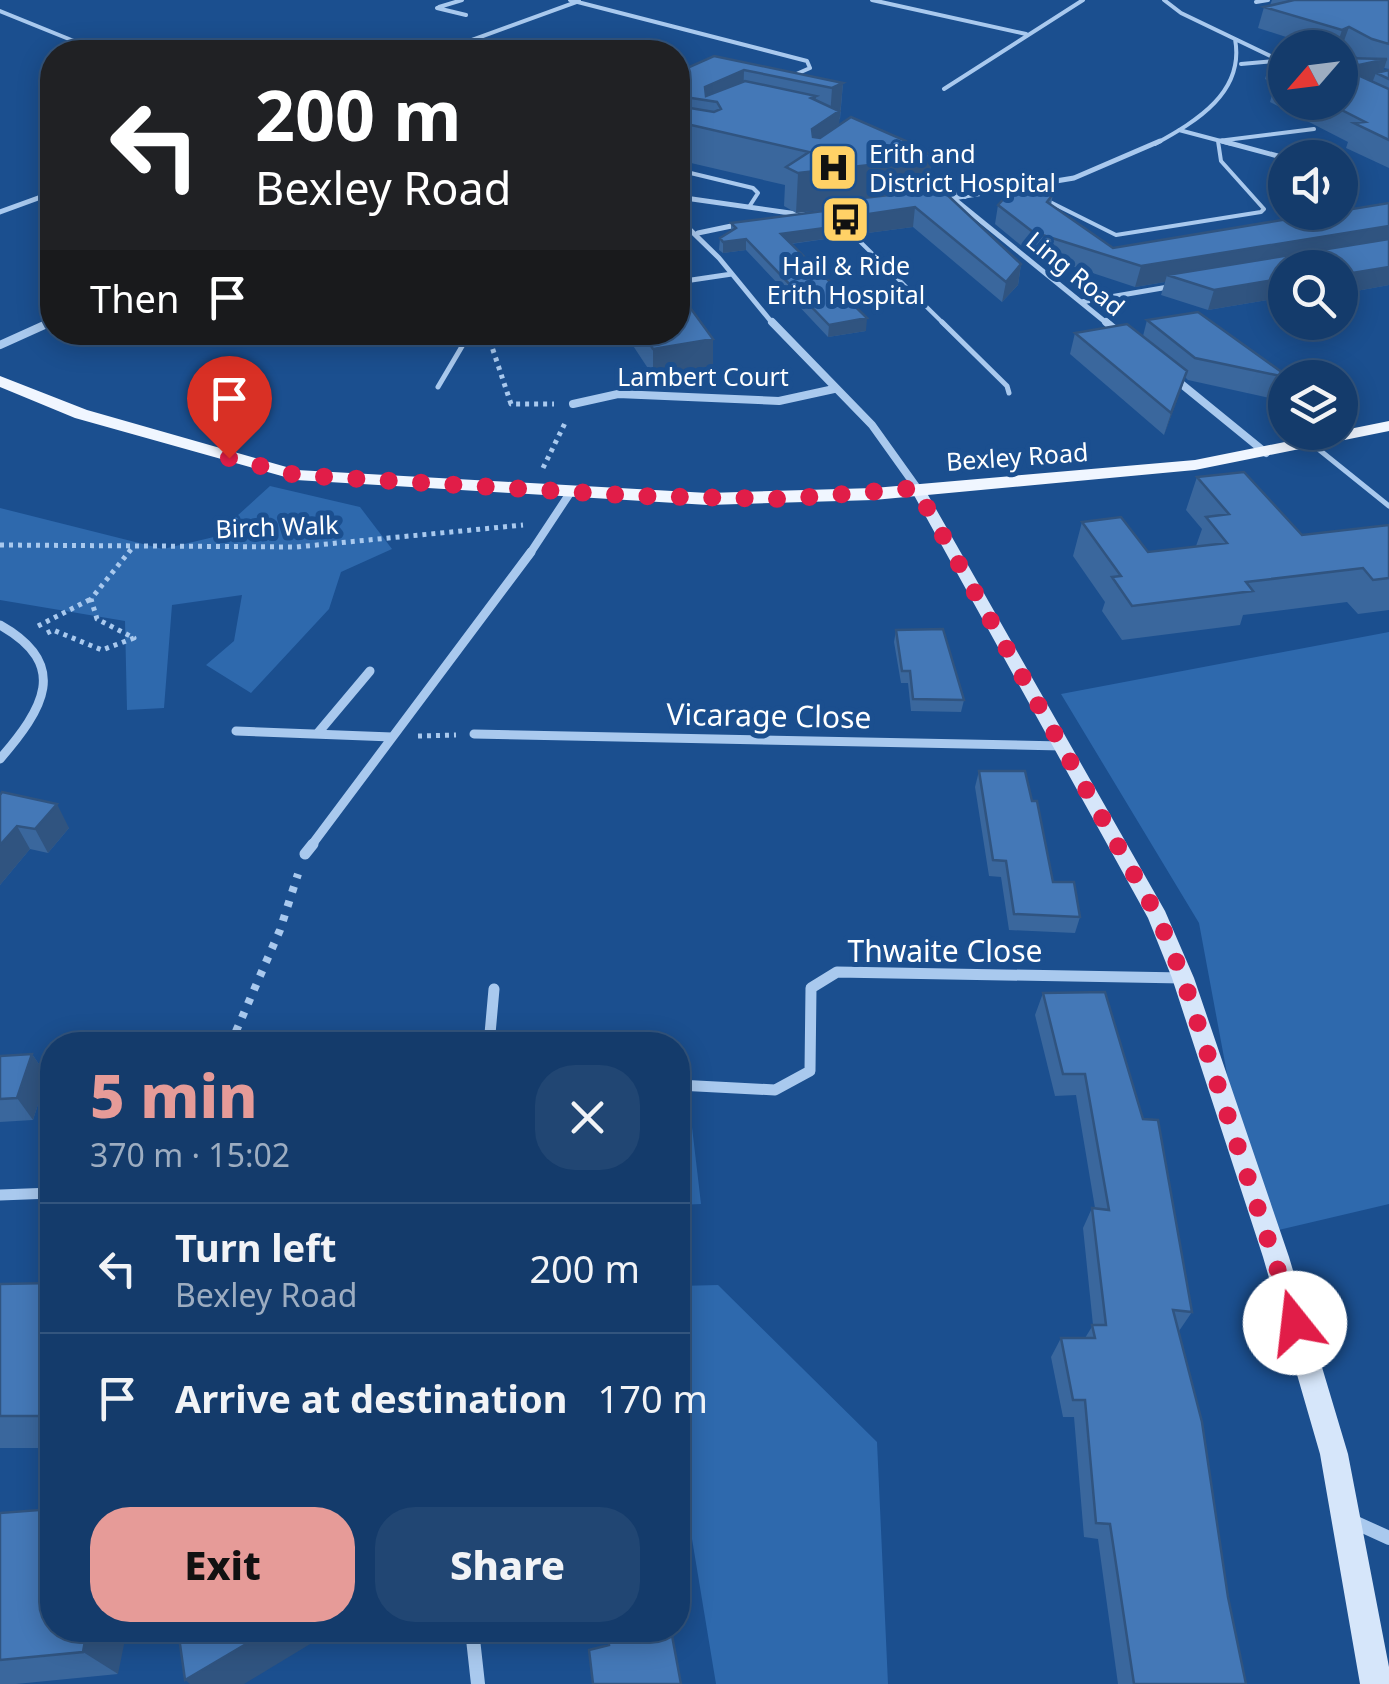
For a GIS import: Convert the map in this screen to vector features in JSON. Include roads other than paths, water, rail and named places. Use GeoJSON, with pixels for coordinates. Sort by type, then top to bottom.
{"type":"FeatureCollection","features":[{"type":"Feature","properties":{"kind":"main road","name":"Bexley Road"},"geometry":{"type":"LineString","coordinates":[[0,381],[81,414],[296,475],[570,493],[785,499],[1115,473],[1284,450]]}},
{"type":"Feature","properties":{"kind":"main road","name":"Bexley Road"},"geometry":{"type":"LineString","coordinates":[[1358,433],[1389,426]]}},
{"type":"Feature","properties":{"kind":"street"},"geometry":{"type":"LineString","coordinates":[[462,0],[437,8],[466,15]]}},
{"type":"Feature","properties":{"kind":"street"},"geometry":{"type":"LineString","coordinates":[[570,0],[806,60],[810,68],[778,82]]}},
{"type":"Feature","properties":{"kind":"street"},"geometry":{"type":"LineString","coordinates":[[872,0],[1027,34]]}},
{"type":"Feature","properties":{"kind":"street"},"geometry":{"type":"LineString","coordinates":[[944,89],[1083,0]]}},
{"type":"Feature","properties":{"kind":"street"},"geometry":{"type":"LineString","coordinates":[[1164,0],[1181,13],[1268,55]]}},
{"type":"Feature","properties":{"kind":"street"},"geometry":{"type":"LineString","coordinates":[[472,40],[581,1]]}},
{"type":"Feature","properties":{"kind":"street"},"geometry":{"type":"LineString","coordinates":[[0,11],[71,40]]}},
{"type":"Feature","properties":{"kind":"street"},"geometry":{"type":"LineString","coordinates":[[937,201],[1024,188],[1121,164],[1218,101],[1242,64],[1235,38]]}},
{"type":"Feature","properties":{"kind":"street"},"geometry":{"type":"LineString","coordinates":[[1242,64],[1268,63]]}},
{"type":"Feature","properties":{"kind":"street"},"geometry":{"type":"LineString","coordinates":[[1178,130],[1268,154]]}},
{"type":"Feature","properties":{"kind":"street"},"geometry":{"type":"LineString","coordinates":[[0,212],[40,197]]}},
{"type":"Feature","properties":{"kind":"street","name":"Ling Road"},"geometry":{"type":"LineString","coordinates":[[954,199],[1128,340]]}},
{"type":"Feature","properties":{"kind":"street"},"geometry":{"type":"LineString","coordinates":[[690,200],[804,215]]}},
{"type":"Feature","properties":{"kind":"street"},"geometry":{"type":"LineString","coordinates":[[762,220],[817,214]]}},
{"type":"Feature","properties":{"kind":"street"},"geometry":{"type":"LineString","coordinates":[[698,233],[747,223]]}},
{"type":"Feature","properties":{"kind":"street"},"geometry":{"type":"LineString","coordinates":[[690,227],[902,461],[1158,917],[1183,978],[1276,1257],[1334,1454],[1376,1684]]}},
{"type":"Feature","properties":{"kind":"street"},"geometry":{"type":"LineString","coordinates":[[690,280],[732,274]]}},
{"type":"Feature","properties":{"kind":"street"},"geometry":{"type":"LineString","coordinates":[[1081,302],[1176,286]]}},
{"type":"Feature","properties":{"kind":"street"},"geometry":{"type":"LineString","coordinates":[[0,345],[40,327]]}},
{"type":"Feature","properties":{"kind":"street"},"geometry":{"type":"LineString","coordinates":[[1158,365],[1266,454]]}},
{"type":"Feature","properties":{"kind":"street","name":"Lambert Court"},"geometry":{"type":"LineString","coordinates":[[574,404],[618,394],[779,401],[834,389]]}},
{"type":"Feature","properties":{"kind":"street"},"geometry":{"type":"LineString","coordinates":[[305,854],[554,522],[570,493]]}},
{"type":"Feature","properties":{"kind":"street"},"geometry":{"type":"LineString","coordinates":[[0,625],[20,635],[38,653],[45,688],[27,727],[0,759]]}},
{"type":"Feature","properties":{"kind":"street"},"geometry":{"type":"LineString","coordinates":[[318,734],[370,671]]}},
{"type":"Feature","properties":{"kind":"street"},"geometry":{"type":"LineString","coordinates":[[236,731],[392,738]]}},
{"type":"Feature","properties":{"kind":"street","name":"Vicarage Close"},"geometry":{"type":"LineString","coordinates":[[474,734],[1062,746]]}},
{"type":"Feature","properties":{"kind":"street","name":"Thwaite Close"},"geometry":{"type":"LineString","coordinates":[[690,1086],[776,1090],[810,1070],[811,988],[836,972],[1183,978]]}},
{"type":"Feature","properties":{"kind":"street"},"geometry":{"type":"LineString","coordinates":[[490,1032],[494,989]]}},
{"type":"Feature","properties":{"kind":"street"},"geometry":{"type":"LineString","coordinates":[[0,1195],[40,1193]]}},
{"type":"Feature","properties":{"kind":"street"},"geometry":{"type":"LineString","coordinates":[[1346,1518],[1389,1538]]}},
{"type":"Feature","properties":{"kind":"street"},"geometry":{"type":"LineString","coordinates":[[473,1642],[478,1684]]}},
{"type":"Feature","properties":{"kind":"lane"},"geometry":{"type":"LineString","coordinates":[[1256,2],[1268,0]]}},
{"type":"Feature","properties":{"kind":"lane"},"geometry":{"type":"LineString","coordinates":[[1024,188],[1116,235],[1261,212],[1264,209],[1221,161],[1218,141],[1314,129]]}},
{"type":"Feature","properties":{"kind":"lane"},"geometry":{"type":"LineString","coordinates":[[919,172],[965,197]]}},
{"type":"Feature","properties":{"kind":"lane"},"geometry":{"type":"LineString","coordinates":[[690,173],[753,188],[758,193],[750,207]]}},
{"type":"Feature","properties":{"kind":"lane"},"geometry":{"type":"LineString","coordinates":[[830,213],[997,375],[1010,393]]}},
{"type":"Feature","properties":{"kind":"lane"},"geometry":{"type":"LineString","coordinates":[[438,387],[463,345]]}},
{"type":"Feature","properties":{"kind":"lane"},"geometry":{"type":"LineString","coordinates":[[1319,450],[1389,506]]}},
{"type":"Feature","properties":{"kind":"place","name":"Erith and District Hospital"},"geometry":{"type":"Point","coordinates":[834,167]}},
{"type":"Feature","properties":{"kind":"place","name":"Hail & Ride Erith Hospital"},"geometry":{"type":"Point","coordinates":[846,219]}}]}
